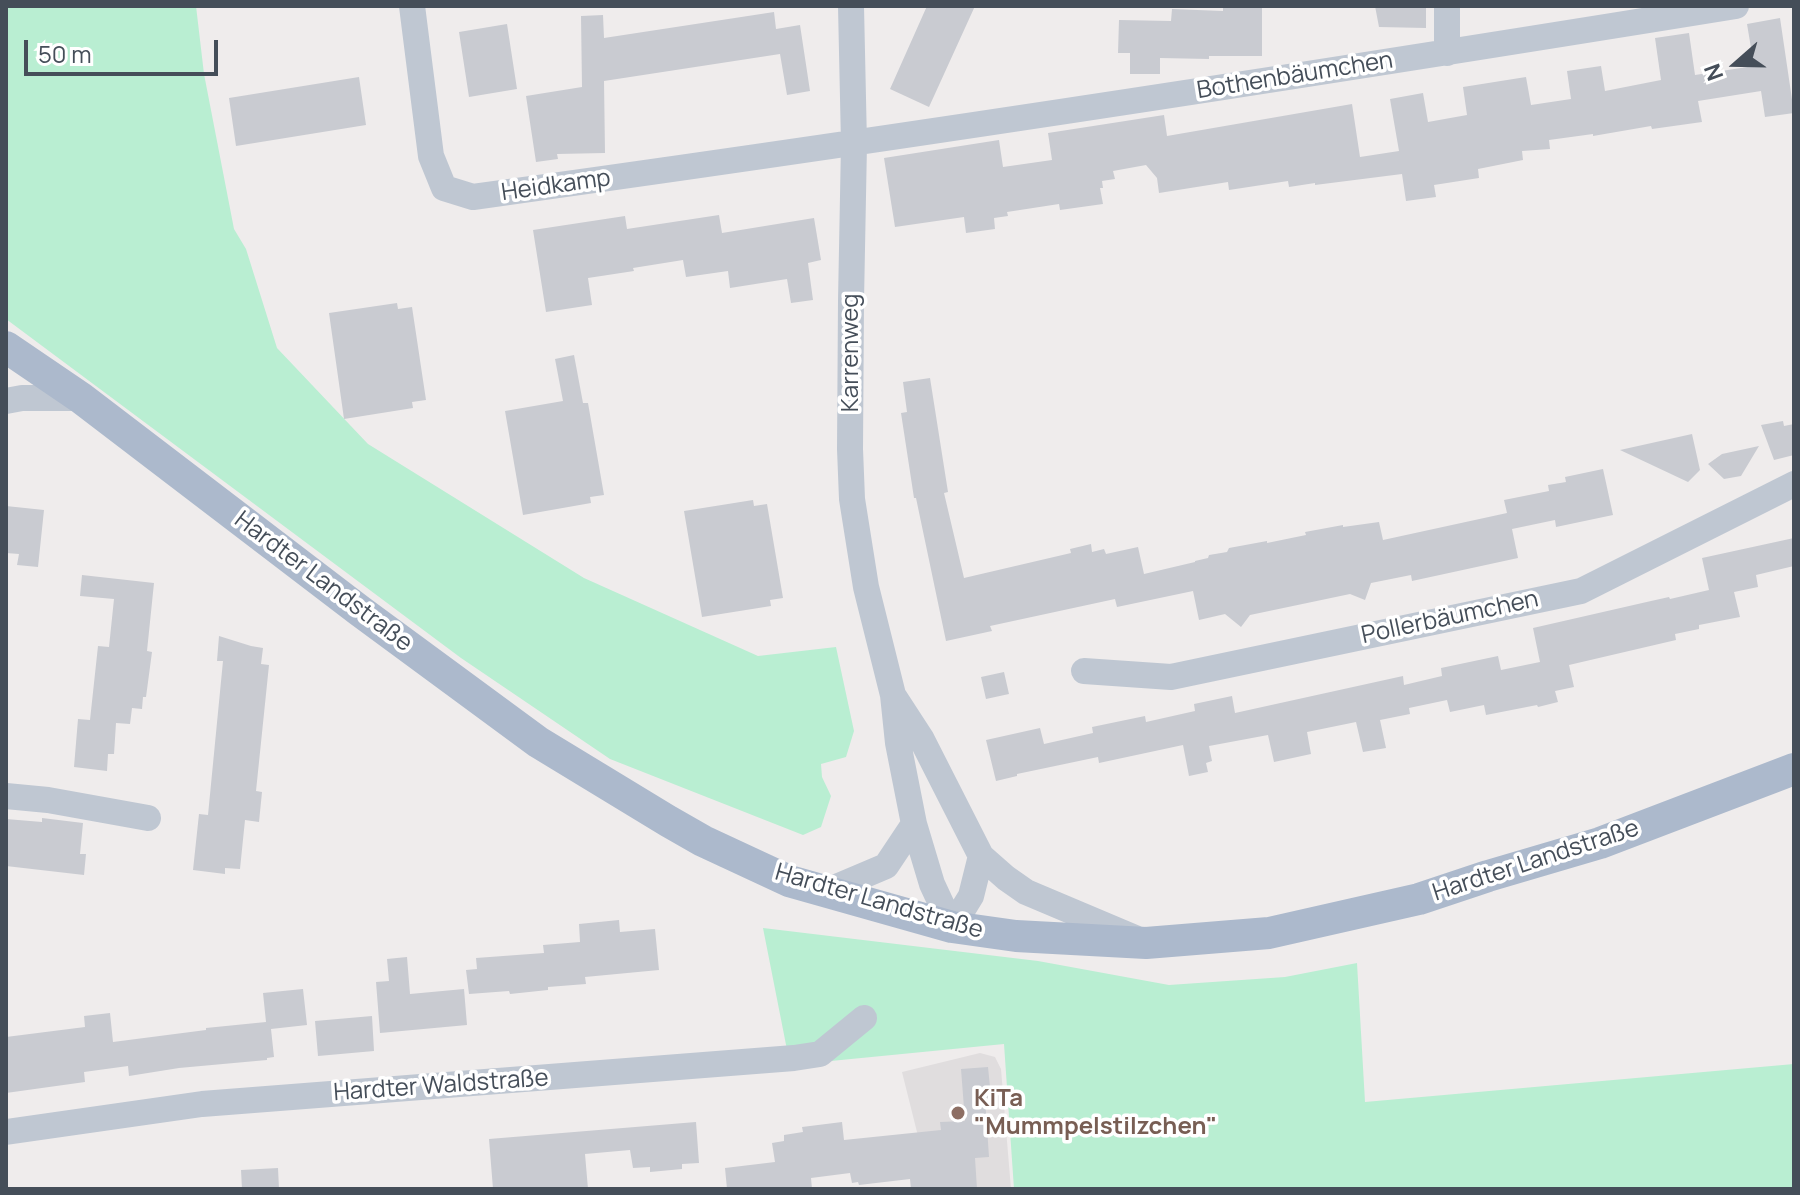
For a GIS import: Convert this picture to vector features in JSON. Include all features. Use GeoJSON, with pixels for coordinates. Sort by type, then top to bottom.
{"type":"FeatureCollection","features":[{"type":"Feature","properties":{"kind":"main road","name":"Hardter Landstraße"},"geometry":{"type":"LineString","coordinates":[[8,355],[81,398],[347,602],[538,742],[703,841],[789,881],[952,927],[1016,936],[1146,943],[1269,933],[1419,899],[1600,843],[1794,769]]}},
{"type":"Feature","properties":{"kind":"street","name":"Heidkamp"},"geometry":{"type":"LineString","coordinates":[[412,6],[431,156],[444,188],[459,193],[473,197],[854,144]]}},
{"type":"Feature","properties":{"kind":"street","name":"Karrenweg"},"geometry":{"type":"LineString","coordinates":[[851,6],[854,144],[850,316],[852,499],[866,587],[893,695],[898,743],[914,824],[932,884],[952,927]]}},
{"type":"Feature","properties":{"kind":"street"},"geometry":{"type":"LineString","coordinates":[[1447,6],[1447,53]]}},
{"type":"Feature","properties":{"kind":"street","name":"Bothenbäumchen"},"geometry":{"type":"LineString","coordinates":[[854,144],[1736,6]]}},
{"type":"Feature","properties":{"kind":"street"},"geometry":{"type":"LineString","coordinates":[[6,401],[81,398]]}},
{"type":"Feature","properties":{"kind":"street","name":"Pollerbäumchen"},"geometry":{"type":"LineString","coordinates":[[1084,671],[1171,677],[1581,591],[1794,484]]}},
{"type":"Feature","properties":{"kind":"street","name":"Karrenweg"},"geometry":{"type":"LineString","coordinates":[[893,695],[921,738],[981,856],[1026,892],[1146,943]]}},
{"type":"Feature","properties":{"kind":"street"},"geometry":{"type":"LineString","coordinates":[[6,796],[48,800],[148,818]]}},
{"type":"Feature","properties":{"kind":"street"},"geometry":{"type":"LineString","coordinates":[[827,891],[886,866],[914,824]]}},
{"type":"Feature","properties":{"kind":"street"},"geometry":{"type":"LineString","coordinates":[[952,927],[971,896],[981,856]]}},
{"type":"Feature","properties":{"kind":"street","name":"Hardter Waldstraße"},"geometry":{"type":"LineString","coordinates":[[6,1132],[202,1104],[794,1058],[820,1054],[864,1018]]}},
{"type":"Feature","properties":{"kind":"shaded area","name":"KiTa \"Mummpelstilzchen\""},"geometry":{"type":"Polygon","coordinates":[[[980,1053],[995,1057],[1001,1069],[1011,1189],[925,1189],[923,1156],[902,1072],[980,1053]]]}},
{"type":"Feature","properties":{"kind":"green space"},"geometry":{"type":"Polygon","coordinates":[[[6,6],[196,6],[204,74],[234,229],[246,249],[277,348],[368,444],[584,578],[758,656],[836,647],[854,731],[846,757],[821,764],[822,777],[831,796],[821,827],[803,835],[610,759],[461,658],[6,319],[6,6]]]}},
{"type":"Feature","properties":{"kind":"green space"},"geometry":{"type":"Polygon","coordinates":[[[763,928],[1038,961],[1169,985],[1285,977],[1357,963],[1365,1102],[1794,1064],[1794,1189],[1014,1189],[1004,1044],[790,1065],[763,928]]]}},
{"type":"Feature","properties":{"kind":"building"},"geometry":{"type":"Polygon","coordinates":[[[927,6],[975,6],[929,107],[890,89],[927,6]]]}},
{"type":"Feature","properties":{"kind":"building"},"geometry":{"type":"Polygon","coordinates":[[[1223,6],[1262,6],[1262,56],[1160,58],[1160,74],[1130,74],[1130,53],[1118,53],[1119,20],[1171,21],[1172,9],[1223,11],[1223,6]]]}},
{"type":"Feature","properties":{"kind":"building"},"geometry":{"type":"Polygon","coordinates":[[[1375,6],[1426,6],[1426,28],[1379,27],[1375,6]]]}},
{"type":"Feature","properties":{"kind":"building"},"geometry":{"type":"Polygon","coordinates":[[[774,12],[776,29],[800,25],[810,91],[787,95],[780,54],[604,81],[605,153],[557,154],[558,159],[536,162],[526,96],[582,87],[581,16],[603,15],[604,38],[774,12]]]}},
{"type":"Feature","properties":{"kind":"building"},"geometry":{"type":"Polygon","coordinates":[[[1780,18],[1794,113],[1765,117],[1761,91],[1698,101],[1702,122],[1549,140],[1550,149],[1522,151],[1523,160],[1478,169],[1479,178],[1434,185],[1436,197],[1406,201],[1402,174],[1289,187],[1288,181],[1229,190],[1228,182],[1159,193],[1157,178],[1146,165],[1113,171],[1115,179],[1102,181],[1103,204],[1060,210],[1059,204],[1007,212],[1008,216],[994,218],[995,229],[966,233],[964,217],[895,227],[884,158],[999,140],[1003,167],[1052,160],[1048,133],[1164,115],[1167,136],[1352,104],[1360,157],[1399,151],[1390,99],[1423,93],[1428,122],[1467,115],[1463,87],[1526,77],[1531,105],[1571,99],[1567,71],[1601,66],[1605,91],[1661,80],[1655,38],[1689,33],[1695,75],[1754,66],[1747,24],[1780,18]]]}},
{"type":"Feature","properties":{"kind":"building"},"geometry":{"type":"Polygon","coordinates":[[[507,24],[517,89],[469,97],[459,32],[507,24]]]}},
{"type":"Feature","properties":{"kind":"building"},"geometry":{"type":"Polygon","coordinates":[[[359,77],[366,125],[236,146],[229,98],[359,77]]]}},
{"type":"Feature","properties":{"kind":"building"},"geometry":{"type":"Polygon","coordinates":[[[719,215],[722,233],[814,218],[821,260],[808,263],[813,300],[791,303],[787,279],[730,288],[728,271],[686,277],[683,260],[588,278],[592,305],[546,312],[533,230],[625,216],[627,229],[719,215]]]}},
{"type":"Feature","properties":{"kind":"building"},"geometry":{"type":"Polygon","coordinates":[[[397,303],[398,309],[412,307],[426,400],[412,402],[413,408],[344,419],[329,313],[397,303]]]}},
{"type":"Feature","properties":{"kind":"building"},"geometry":{"type":"Polygon","coordinates":[[[574,355],[583,403],[588,403],[604,495],[590,497],[591,503],[523,515],[505,411],[563,401],[555,359],[574,355]]]}},
{"type":"Feature","properties":{"kind":"building"},"geometry":{"type":"Polygon","coordinates":[[[930,378],[948,492],[944,493],[964,578],[1071,553],[1070,549],[1091,544],[1092,552],[1104,549],[1106,554],[1138,547],[1144,574],[1195,562],[1209,555],[1227,552],[1229,548],[1267,543],[1343,525],[1379,522],[1383,540],[1507,513],[1504,500],[1549,491],[1548,485],[1566,482],[1565,477],[1603,469],[1613,515],[1556,527],[1555,520],[1512,529],[1518,558],[1412,581],[1411,575],[1371,583],[1365,600],[1350,594],[1250,615],[1241,627],[1225,614],[1199,620],[1193,591],[1117,607],[1115,599],[990,626],[992,631],[946,641],[914,498],[901,413],[907,412],[903,382],[930,378]]]}},
{"type":"Feature","properties":{"kind":"building"},"geometry":{"type":"Polygon","coordinates":[[[1783,421],[1784,426],[1794,424],[1794,455],[1774,460],[1761,425],[1783,421]]]}},
{"type":"Feature","properties":{"kind":"building"},"geometry":{"type":"Polygon","coordinates":[[[1692,434],[1700,470],[1688,482],[1620,450],[1692,434]]]}},
{"type":"Feature","properties":{"kind":"building"},"geometry":{"type":"Polygon","coordinates":[[[1759,446],[1741,476],[1724,479],[1708,464],[1722,454],[1759,446]]]}},
{"type":"Feature","properties":{"kind":"building"},"geometry":{"type":"Polygon","coordinates":[[[753,500],[754,506],[767,504],[783,598],[770,600],[771,606],[702,617],[684,511],[753,500]]]}},
{"type":"Feature","properties":{"kind":"building"},"geometry":{"type":"Polygon","coordinates":[[[6,506],[44,510],[38,567],[17,565],[19,554],[6,553],[6,506]]]}},
{"type":"Feature","properties":{"kind":"building"},"geometry":{"type":"Polygon","coordinates":[[[1794,538],[1794,566],[1756,575],[1758,587],[1734,592],[1740,617],[1699,625],[1699,629],[1675,634],[1676,640],[1569,665],[1574,687],[1555,691],[1558,702],[1486,715],[1484,705],[1450,712],[1447,700],[1409,708],[1410,714],[1380,720],[1386,748],[1363,752],[1356,722],[1307,732],[1311,754],[1274,762],[1268,735],[1209,746],[1212,761],[1206,763],[1208,772],[1189,776],[1183,745],[1099,763],[1098,757],[996,781],[986,740],[1040,728],[1044,744],[1093,733],[1092,727],[1145,716],[1146,722],[1195,711],[1194,704],[1232,696],[1235,713],[1403,676],[1404,685],[1442,676],[1441,668],[1498,656],[1501,670],[1540,662],[1533,628],[1709,590],[1702,558],[1794,538]]]}},
{"type":"Feature","properties":{"kind":"building"},"geometry":{"type":"Polygon","coordinates":[[[82,575],[154,583],[147,651],[152,652],[146,697],[143,697],[142,709],[132,708],[130,724],[116,723],[114,754],[108,754],[107,771],[74,767],[78,719],[90,720],[98,646],[109,647],[114,599],[80,596],[82,575]]]}},
{"type":"Feature","properties":{"kind":"building"},"geometry":{"type":"Polygon","coordinates":[[[219,636],[263,648],[261,664],[269,665],[256,791],[262,792],[259,822],[245,820],[240,869],[225,868],[225,874],[193,870],[199,814],[208,815],[223,661],[217,661],[219,636]]]}},
{"type":"Feature","properties":{"kind":"building"},"geometry":{"type":"Polygon","coordinates":[[[1004,672],[1009,694],[986,699],[981,677],[1004,672]]]}},
{"type":"Feature","properties":{"kind":"building"},"geometry":{"type":"Polygon","coordinates":[[[42,818],[83,823],[80,854],[86,854],[84,875],[6,866],[6,819],[42,822],[42,818]]]}},
{"type":"Feature","properties":{"kind":"building"},"geometry":{"type":"Polygon","coordinates":[[[619,920],[620,932],[655,929],[659,970],[585,977],[586,984],[548,987],[548,990],[469,994],[466,970],[477,969],[476,958],[544,953],[543,945],[580,942],[579,924],[619,920]]]}},
{"type":"Feature","properties":{"kind":"building"},"geometry":{"type":"Polygon","coordinates":[[[407,957],[410,994],[464,989],[467,1025],[380,1033],[376,982],[389,981],[387,959],[407,957]]]}},
{"type":"Feature","properties":{"kind":"building"},"geometry":{"type":"Polygon","coordinates":[[[303,989],[307,1025],[271,1029],[274,1057],[267,1060],[129,1076],[128,1066],[84,1072],[85,1082],[6,1093],[6,1037],[85,1027],[84,1016],[110,1013],[113,1042],[266,1022],[263,993],[303,989]]]}},
{"type":"Feature","properties":{"kind":"building"},"geometry":{"type":"Polygon","coordinates":[[[372,1016],[374,1051],[318,1056],[315,1021],[372,1016]]]}},
{"type":"Feature","properties":{"kind":"building"},"geometry":{"type":"Polygon","coordinates":[[[988,1067],[991,1097],[985,1098],[989,1157],[975,1158],[977,1189],[911,1189],[910,1179],[859,1185],[858,1182],[852,1183],[850,1173],[811,1178],[812,1189],[727,1189],[725,1168],[775,1162],[772,1143],[784,1141],[784,1135],[803,1132],[802,1127],[842,1122],[844,1140],[941,1130],[940,1122],[965,1121],[961,1069],[988,1067]]]}},
{"type":"Feature","properties":{"kind":"building"},"geometry":{"type":"Polygon","coordinates":[[[696,1122],[699,1163],[682,1164],[682,1169],[650,1172],[650,1167],[633,1168],[630,1150],[585,1154],[588,1189],[493,1189],[489,1139],[696,1122]]]}},
{"type":"Feature","properties":{"kind":"building"},"geometry":{"type":"Polygon","coordinates":[[[278,1168],[279,1189],[242,1189],[241,1170],[278,1168]]]}},
{"type":"Feature","properties":{"kind":"place","name":"KiTa \"Mummpelstilzchen\""},"geometry":{"type":"Point","coordinates":[958,1113]}}]}
